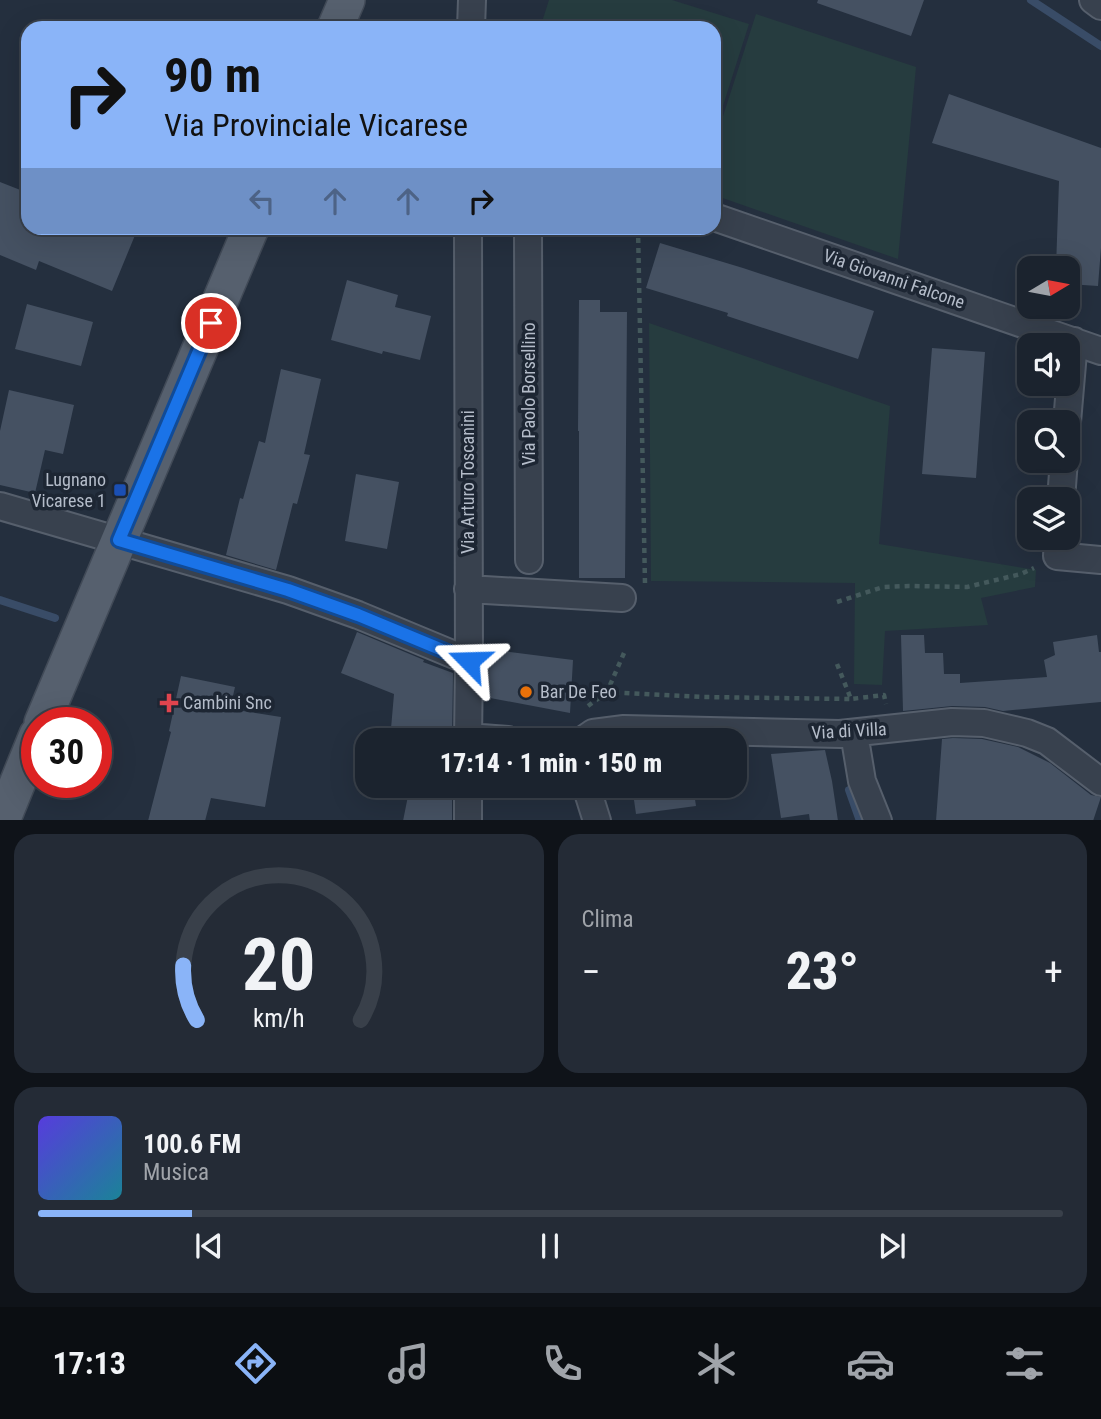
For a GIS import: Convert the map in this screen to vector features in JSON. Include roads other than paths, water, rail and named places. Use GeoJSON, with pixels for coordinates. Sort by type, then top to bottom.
{"type":"FeatureCollection","features":[{"type":"Feature","properties":{"kind":"main road"},"geometry":{"type":"LineString","coordinates":[[338,21],[347,0]]}},
{"type":"Feature","properties":{"kind":"main road"},"geometry":{"type":"LineString","coordinates":[[49,707],[248,235]]}},
{"type":"Feature","properties":{"kind":"main road"},"geometry":{"type":"LineString","coordinates":[[2,820],[21,774]]}},
{"type":"Feature","properties":{"kind":"street"},"geometry":{"type":"LineString","coordinates":[[471,21],[472,0]]}},
{"type":"Feature","properties":{"kind":"street"},"geometry":{"type":"LineString","coordinates":[[1093,0],[1101,6]]}},
{"type":"Feature","properties":{"kind":"street","name":"Via Giovanni Falcone"},"geometry":{"type":"LineString","coordinates":[[721,219],[1051,333]]}},
{"type":"Feature","properties":{"kind":"street","name":"Via Arturo Toscanini"},"geometry":{"type":"LineString","coordinates":[[468,235],[468,728]]}},
{"type":"Feature","properties":{"kind":"street","name":"Via Paolo Borsellino"},"geometry":{"type":"LineString","coordinates":[[528,235],[529,560]]}},
{"type":"Feature","properties":{"kind":"street","name":"Via Giovanni Falcone"},"geometry":{"type":"LineString","coordinates":[[1080,343],[1101,351]]}},
{"type":"Feature","properties":{"kind":"street"},"geometry":{"type":"LineString","coordinates":[[0,506],[288,590],[358,615],[469,661]]}},
{"type":"Feature","properties":{"kind":"street"},"geometry":{"type":"LineString","coordinates":[[1067,550],[1101,560]]}},
{"type":"Feature","properties":{"kind":"street"},"geometry":{"type":"LineString","coordinates":[[468,589],[634,597]]}},
{"type":"Feature","properties":{"kind":"street","name":"Via di Villa"},"geometry":{"type":"LineString","coordinates":[[747,732],[841,734],[952,722],[984,723],[1027,733],[1047,741],[1101,782]]}},
{"type":"Feature","properties":{"kind":"street"},"geometry":{"type":"LineString","coordinates":[[854,733],[862,781],[878,820]]}},
{"type":"Feature","properties":{"kind":"street"},"geometry":{"type":"LineString","coordinates":[[468,798],[468,820]]}},
{"type":"Feature","properties":{"kind":"street"},"geometry":{"type":"LineString","coordinates":[[590,798],[597,820]]}},
{"type":"Feature","properties":{"kind":"waterway"},"geometry":{"type":"LineString","coordinates":[[1031,0],[1101,46]]}},
{"type":"Feature","properties":{"kind":"waterway"},"geometry":{"type":"LineString","coordinates":[[0,600],[55,618]]}},
{"type":"Feature","properties":{"kind":"waterway"},"geometry":{"type":"LineString","coordinates":[[849,790],[860,820]]}},
{"type":"Feature","properties":{"kind":"place","name":"Lugnano Vicarese 1"},"geometry":{"type":"Point","coordinates":[120,490]}},
{"type":"Feature","properties":{"kind":"place","name":"Bar De Feo"},"geometry":{"type":"Point","coordinates":[526,692]}},
{"type":"Feature","properties":{"kind":"place","name":"Cambini Snc"},"geometry":{"type":"Point","coordinates":[169,703]}}]}
